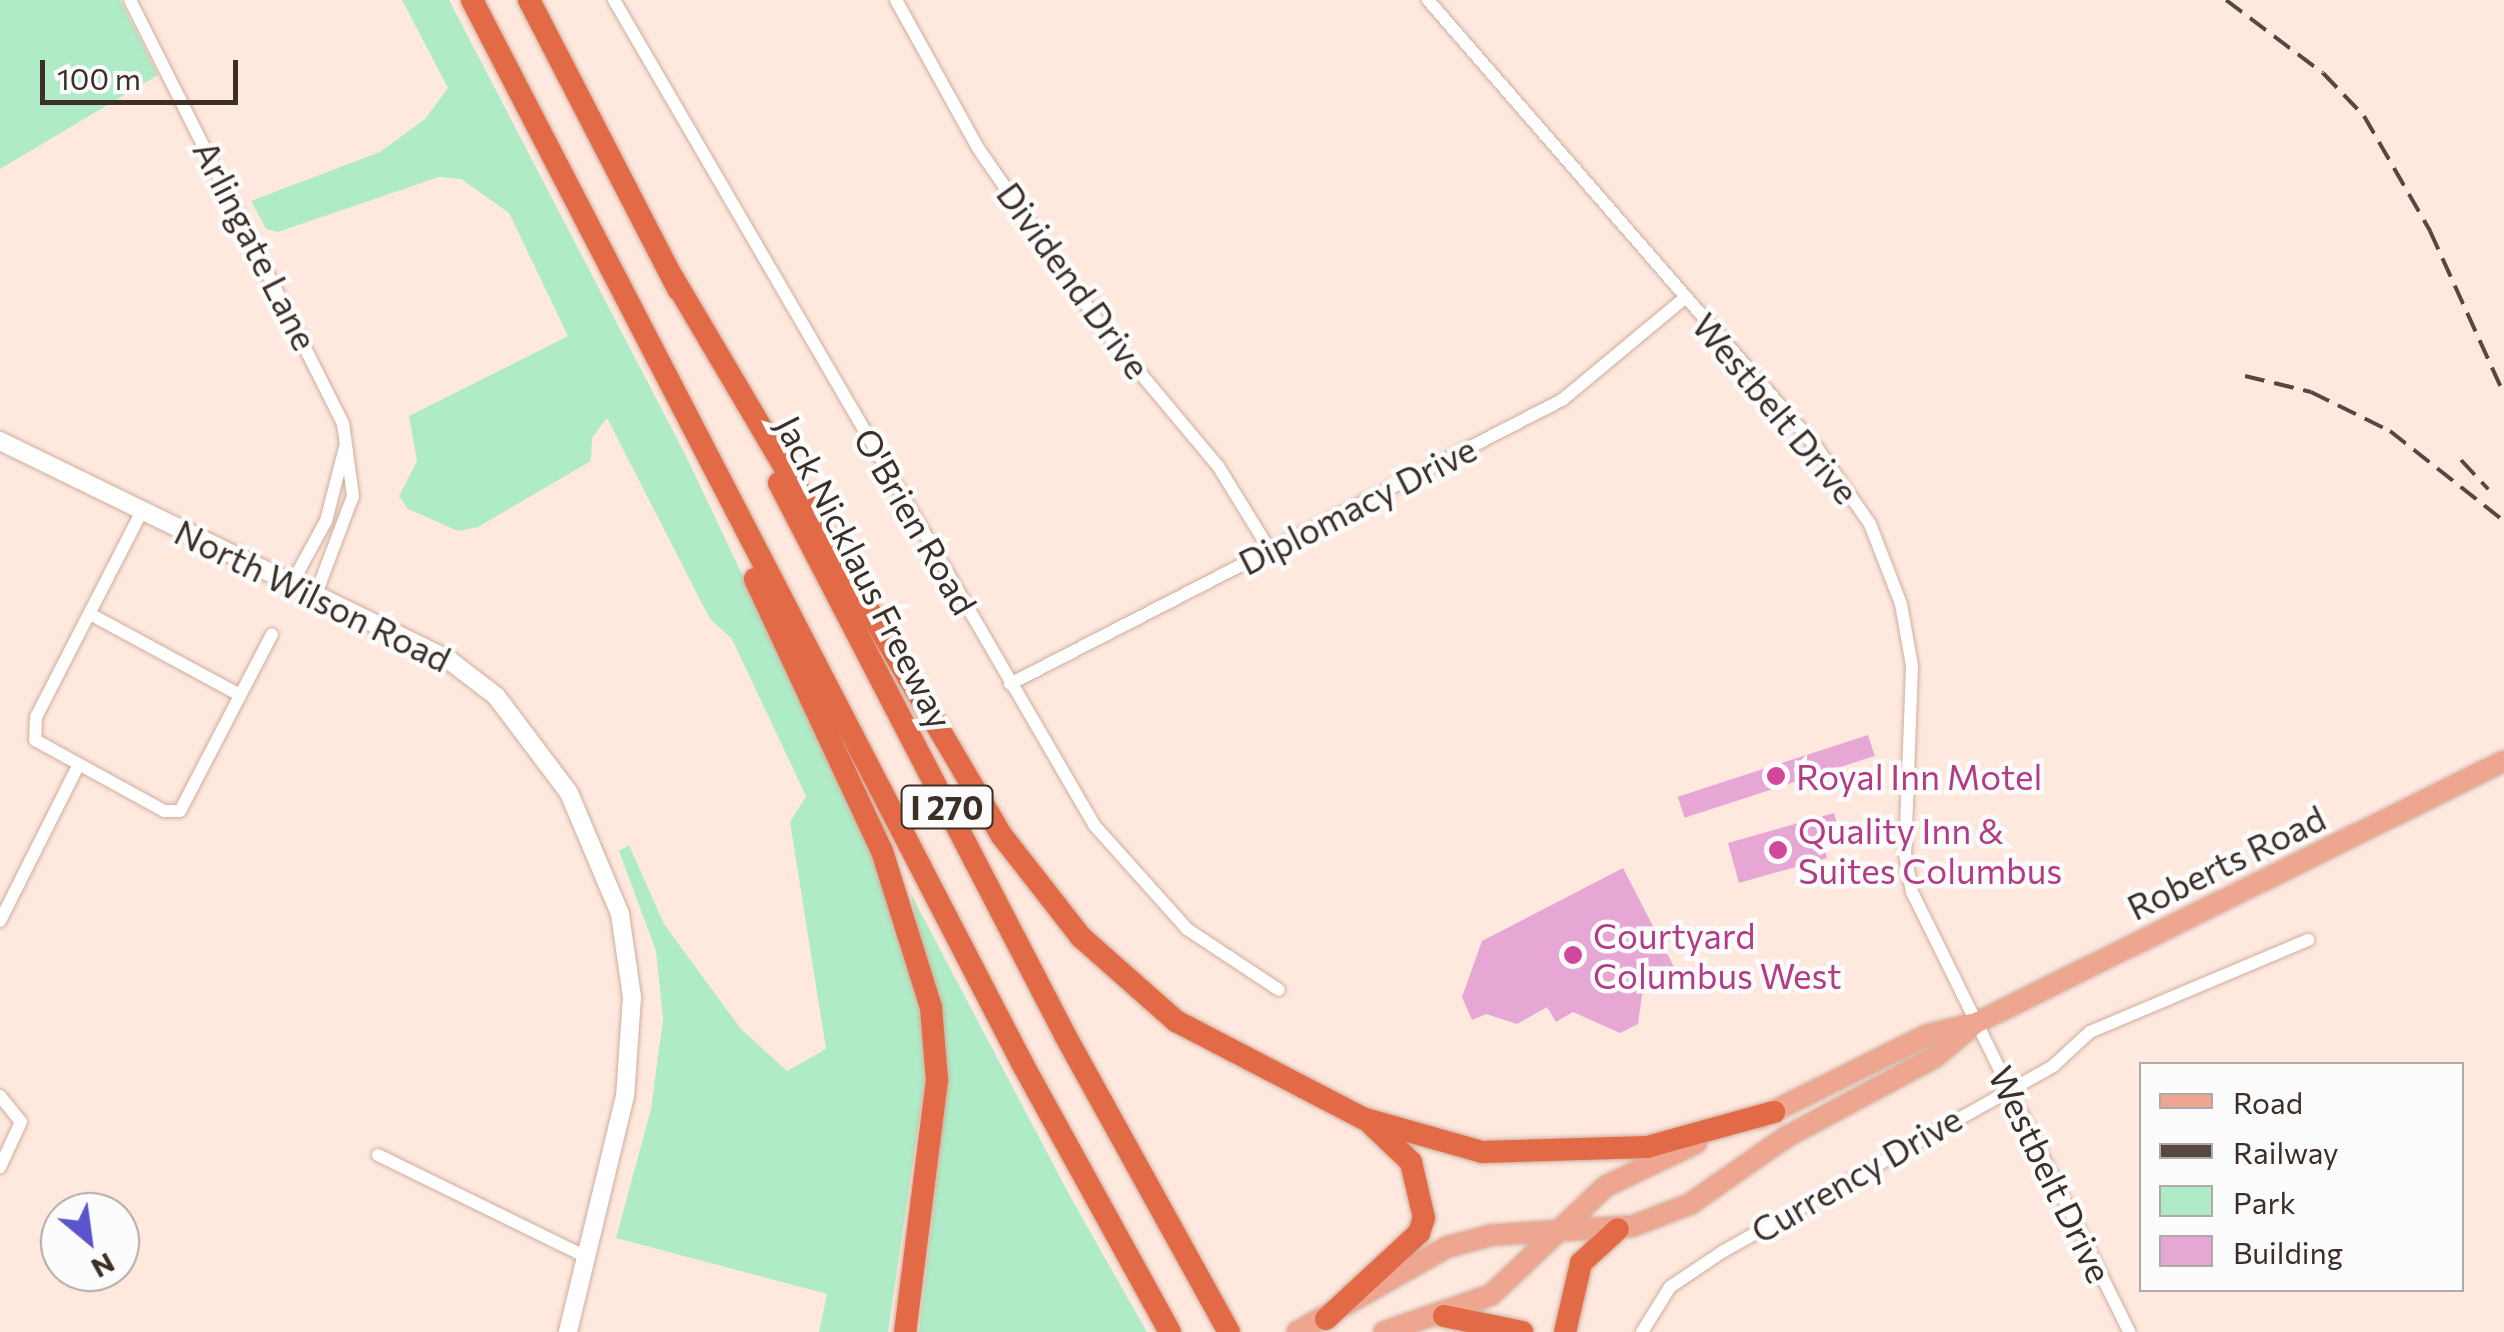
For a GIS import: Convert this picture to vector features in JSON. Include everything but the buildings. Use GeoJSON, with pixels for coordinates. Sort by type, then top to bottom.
{"type":"FeatureCollection","features":[{"type":"Feature","properties":{"kind":"highway","name":"I 270"},"geometry":{"type":"LineString","coordinates":[[472,0],[1170,1332]]}},
{"type":"Feature","properties":{"kind":"highway","name":"Jack Nicklaus Freeway"},"geometry":{"type":"LineString","coordinates":[[529,0],[1066,1037],[1229,1332]]}},
{"type":"Feature","properties":{"kind":"highway"},"geometry":{"type":"LineString","coordinates":[[673,278],[959,768],[1041,890],[1081,937],[1176,1021],[1362,1118],[1515,1156],[1647,1147],[1774,1112]]}},
{"type":"Feature","properties":{"kind":"highway"},"geometry":{"type":"LineString","coordinates":[[698,437],[734,536],[882,852],[931,1007],[937,1080],[903,1332]]}},
{"type":"Feature","properties":{"kind":"highway"},"geometry":{"type":"LineString","coordinates":[[1310,1326],[1400,1253],[1424,1218],[1411,1162],[1362,1118]]}},
{"type":"Feature","properties":{"kind":"highway"},"geometry":{"type":"LineString","coordinates":[[1564,1332],[1580,1263],[1618,1228]]}},
{"type":"Feature","properties":{"kind":"highway"},"geometry":{"type":"LineString","coordinates":[[1444,1316],[1522,1332]]}},
{"type":"Feature","properties":{"kind":"main road","name":"North Wilson Road"},"geometry":{"type":"LineString","coordinates":[[0,441],[449,660],[496,696],[558,776],[600,856],[626,948],[632,1045],[568,1332]]}},
{"type":"Feature","properties":{"kind":"main road","name":"Roberts Road"},"geometry":{"type":"LineString","coordinates":[[1310,1326],[1447,1247],[1618,1228],[1690,1204],[1786,1137],[1935,1056],[1976,1023],[2504,761]]}},
{"type":"Feature","properties":{"kind":"main road","name":"Roberts Road"},"geometry":{"type":"LineString","coordinates":[[1384,1332],[1444,1316],[1505,1285],[1623,1174],[1774,1112],[1927,1035],[1976,1023]]}},
{"type":"Feature","properties":{"kind":"street","name":"Arlingate Lane"},"geometry":{"type":"LineString","coordinates":[[130,0],[307,343],[346,440],[354,496],[348,528],[316,594]]}},
{"type":"Feature","properties":{"kind":"street","name":"O'Brien Road"},"geometry":{"type":"LineString","coordinates":[[614,0],[1094,826],[1186,929],[1279,990]]}},
{"type":"Feature","properties":{"kind":"street","name":"Dividend Drive"},"geometry":{"type":"LineString","coordinates":[[896,0],[978,148],[1100,326],[1218,466],[1269,549]]}},
{"type":"Feature","properties":{"kind":"street","name":"Westbelt Drive"},"geometry":{"type":"LineString","coordinates":[[1428,0],[1846,484],[1882,550],[1912,666],[1905,852],[1912,892],[2130,1332]]}},
{"type":"Feature","properties":{"kind":"street","name":"Diplomacy Drive"},"geometry":{"type":"LineString","coordinates":[[1010,684],[1562,400],[1685,298]]}},
{"type":"Feature","properties":{"kind":"street"},"geometry":{"type":"LineString","coordinates":[[292,582],[326,521],[346,440]]}},
{"type":"Feature","properties":{"kind":"street"},"geometry":{"type":"LineString","coordinates":[[142,511],[32,728],[44,748],[164,810],[180,810],[272,634]]}},
{"type":"Feature","properties":{"kind":"street"},"geometry":{"type":"LineString","coordinates":[[90,614],[240,695]]}},
{"type":"Feature","properties":{"kind":"street"},"geometry":{"type":"LineString","coordinates":[[0,921],[78,766]]}},
{"type":"Feature","properties":{"kind":"street","name":"Currency Drive"},"geometry":{"type":"LineString","coordinates":[[1642,1332],[1670,1287],[1722,1252],[2008,1088],[2111,1020],[2308,940]]}},
{"type":"Feature","properties":{"kind":"street"},"geometry":{"type":"LineString","coordinates":[[0,1096],[20,1122],[0,1168]]}},
{"type":"Feature","properties":{"kind":"street"},"geometry":{"type":"LineString","coordinates":[[378,1155],[586,1257]]}},
{"type":"Feature","properties":{"kind":"green space"},"geometry":{"type":"Polygon","coordinates":[[[0,0],[120,0],[158,75],[0,169],[0,0]]]}},
{"type":"Feature","properties":{"kind":"green space"},"geometry":{"type":"Polygon","coordinates":[[[402,0],[449,0],[685,454],[852,806],[898,926],[924,1018],[927,1066],[888,1332],[819,1332],[827,1294],[616,1238],[651,1109],[663,1019],[656,951],[619,851],[629,845],[664,924],[741,1029],[787,1071],[826,1049],[790,822],[806,796],[732,639],[710,619],[607,418],[592,438],[591,461],[478,527],[458,531],[408,509],[399,496],[417,461],[409,416],[568,336],[509,213],[461,179],[439,177],[278,232],[266,229],[251,201],[380,152],[425,119],[448,88],[402,0]]]}},
{"type":"Feature","properties":{"kind":"green space"},"geometry":{"type":"Polygon","coordinates":[[[911,894],[1071,1198],[1147,1332],[919,1332],[946,1099],[911,894]]]}},
{"type":"Feature","properties":{"kind":"railway"},"geometry":{"type":"LineString","coordinates":[[2226,0],[2323,73],[2364,116],[2430,231],[2504,394]]}},
{"type":"Feature","properties":{"kind":"railway"},"geometry":{"type":"LineString","coordinates":[[2245,376],[2311,392],[2390,431],[2504,521]]}},
{"type":"Feature","properties":{"kind":"railway"},"geometry":{"type":"LineString","coordinates":[[2461,460],[2488,489]]}},
{"type":"Feature","properties":{"kind":"place","name":"Royal Inn Motel"},"geometry":{"type":"Point","coordinates":[1776,776]}},
{"type":"Feature","properties":{"kind":"place","name":"Quality Inn & Suites Columbus"},"geometry":{"type":"Point","coordinates":[1778,850]}},
{"type":"Feature","properties":{"kind":"place","name":"Courtyard Columbus West"},"geometry":{"type":"Point","coordinates":[1573,955]}}]}
